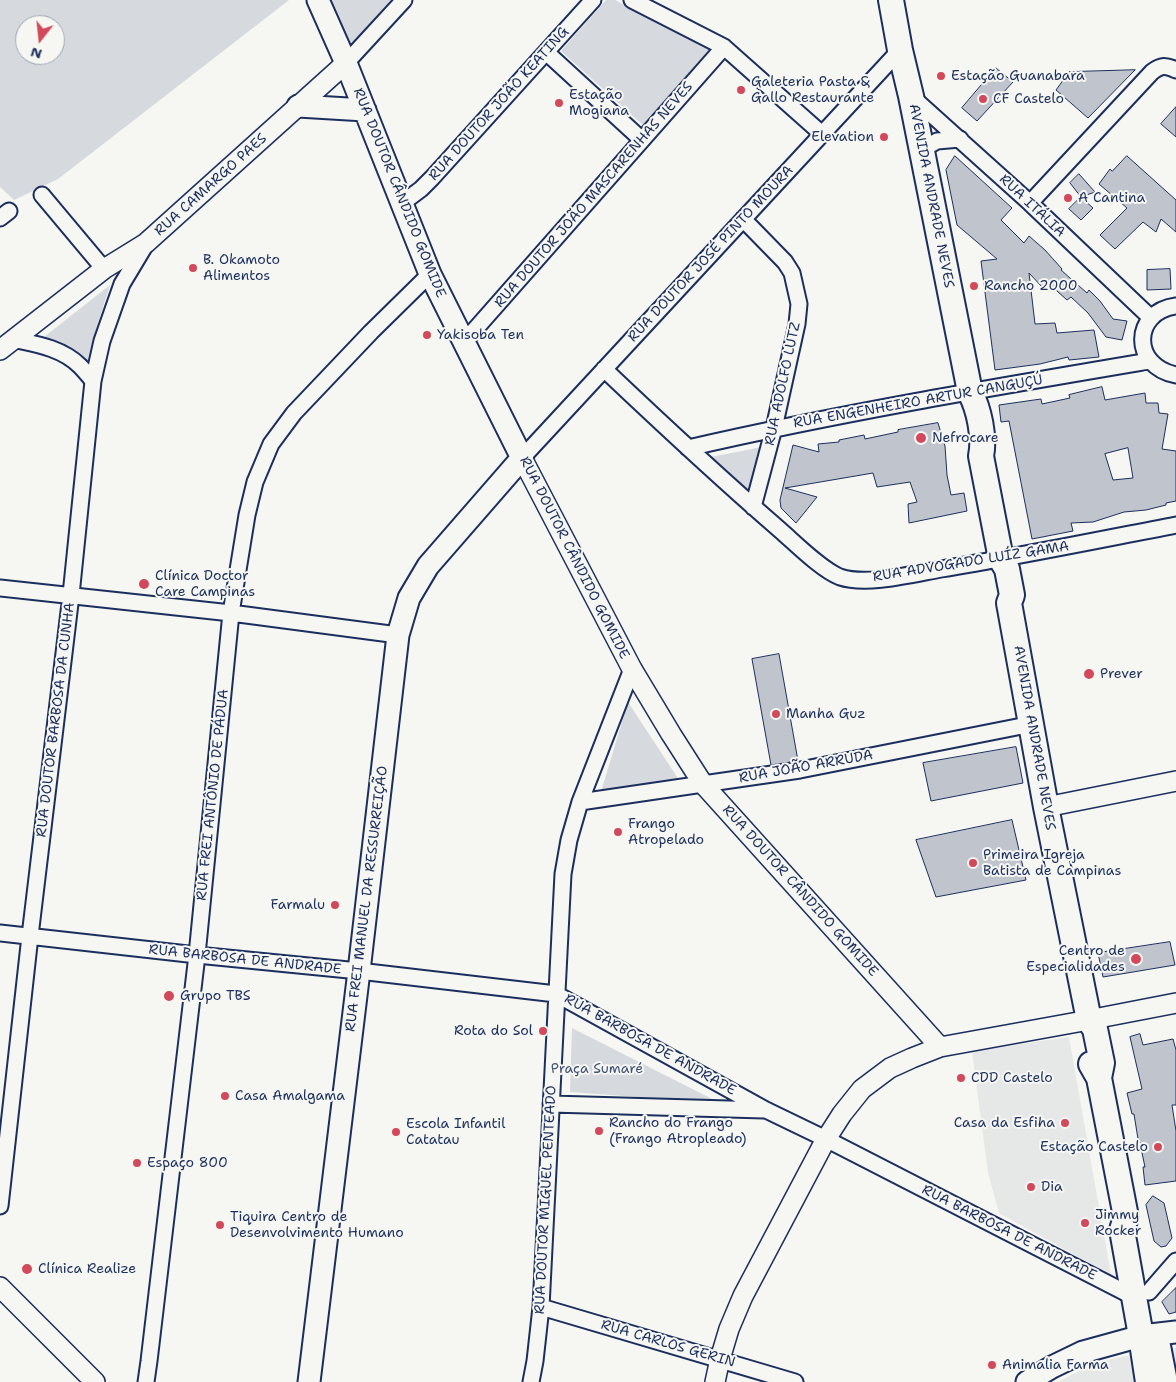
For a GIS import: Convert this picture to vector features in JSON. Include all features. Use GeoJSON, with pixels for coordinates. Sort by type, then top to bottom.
{"type":"FeatureCollection","features":[{"type":"Feature","properties":{"kind":"main road","name":"RUA DOUTOR CÂNDIDO GOMIDE"},"geometry":{"type":"LineString","coordinates":[[318,0],[346,63],[430,274],[522,458]]}},
{"type":"Feature","properties":{"kind":"main road","name":"AVENIDA ANDRADE NEVES"},"geometry":{"type":"LineString","coordinates":[[891,0],[970,392],[976,403],[983,445],[981,456],[1001,559],[998,570],[1002,598],[1009,604],[1046,807],[1089,1020],[1085,1031],[1092,1066],[1099,1078],[1126,1217],[1122,1230],[1141,1294],[1158,1334],[1165,1382]]}},
{"type":"Feature","properties":{"kind":"main road"},"geometry":{"type":"LineString","coordinates":[[298,106],[365,110]]}},
{"type":"Feature","properties":{"kind":"main road","name":"RUA FREI MANUEL DA RESSURREIÇÃO"},"geometry":{"type":"LineString","coordinates":[[309,1382],[398,634],[409,598],[428,566],[522,458]]}},
{"type":"Feature","properties":{"kind":"main road","name":"AVENIDA ANDRADE NEVES"},"geometry":{"type":"LineString","coordinates":[[1148,1382],[1158,1334]]}},
{"type":"Feature","properties":{"kind":"main road"},"geometry":{"type":"LineString","coordinates":[[1027,1382],[1083,1352],[1158,1334]]}},
{"type":"Feature","properties":{"kind":"street","name":"RUA CAMARGO PAES"},"geometry":{"type":"LineString","coordinates":[[6,344],[104,269],[146,243],[346,63],[404,0]]}},
{"type":"Feature","properties":{"kind":"street","name":"RUA DOUTOR JOÃO KEATING"},"geometry":{"type":"LineString","coordinates":[[401,204],[432,178],[593,0]]}},
{"type":"Feature","properties":{"kind":"street"},"geometry":{"type":"LineString","coordinates":[[632,0],[724,47],[822,134]]}},
{"type":"Feature","properties":{"kind":"street","name":"RUA DOUTOR JOÃO MASCARENHAS NEVES"},"geometry":{"type":"LineString","coordinates":[[464,342],[724,47]]}},
{"type":"Feature","properties":{"kind":"street","name":"RUA DOUTOR JOSÉ PINTO MOURA"},"geometry":{"type":"LineString","coordinates":[[522,458],[900,50]]}},
{"type":"Feature","properties":{"kind":"street"},"geometry":{"type":"LineString","coordinates":[[546,52],[642,140]]}},
{"type":"Feature","properties":{"kind":"street"},"geometry":{"type":"LineString","coordinates":[[1030,203],[1152,72],[1159,66],[1166,66],[1176,70]]}},
{"type":"Feature","properties":{"kind":"street","name":"RUA ITÁLIA"},"geometry":{"type":"LineString","coordinates":[[911,96],[1030,203],[1151,318]]}},
{"type":"Feature","properties":{"kind":"street"},"geometry":{"type":"LineString","coordinates":[[921,150],[937,141],[960,139]]}},
{"type":"Feature","properties":{"kind":"street"},"geometry":{"type":"LineString","coordinates":[[42,195],[104,269]]}},
{"type":"Feature","properties":{"kind":"street","name":"RUA ADOLFO LUTZ"},"geometry":{"type":"LineString","coordinates":[[743,219],[785,262],[792,273],[798,304],[797,324],[774,428],[753,507]]}},
{"type":"Feature","properties":{"kind":"street","name":"RUA DOUTOR BARBOSA DA CUNHA"},"geometry":{"type":"LineString","coordinates":[[0,1206],[71,595],[93,381],[102,341],[122,284],[146,243]]}},
{"type":"Feature","properties":{"kind":"street","name":"RUA FREI ANTÔNIO DE PÁDUA"},"geometry":{"type":"LineString","coordinates":[[146,1382],[197,955],[231,613],[247,515],[255,482],[271,444],[294,413],[371,332],[430,274]]}},
{"type":"Feature","properties":{"kind":"street"},"geometry":{"type":"LineString","coordinates":[[1176,306],[1158,312],[1146,325],[1143,334],[1143,343],[1149,361],[1166,373],[1176,375]]}},
{"type":"Feature","properties":{"kind":"street"},"geometry":{"type":"LineString","coordinates":[[6,344],[39,344],[62,353],[80,366],[93,381]]}},
{"type":"Feature","properties":{"kind":"street","name":"RUA ENGENHEIRO ARTUR CANGUÇÚ"},"geometry":{"type":"LineString","coordinates":[[688,448],[774,428],[1149,361]]}},
{"type":"Feature","properties":{"kind":"street","name":"RUA ADVOGADO LUÍZ GAMA"},"geometry":{"type":"LineString","coordinates":[[604,369],[753,507],[824,568],[849,579],[886,578],[1001,559],[1176,525]]}},
{"type":"Feature","properties":{"kind":"street","name":"RUA DOUTOR CÂNDIDO GOMIDE"},"geometry":{"type":"LineString","coordinates":[[522,458],[632,669],[702,784],[940,1047]]}},
{"type":"Feature","properties":{"kind":"street"},"geometry":{"type":"LineString","coordinates":[[0,588],[231,613],[398,634]]}},
{"type":"Feature","properties":{"kind":"street","name":"RUA DOUTOR MIGUEL PENTEADO"},"geometry":{"type":"LineString","coordinates":[[530,1382],[535,1361],[541,1307],[563,874],[569,840],[580,802],[632,669]]}},
{"type":"Feature","properties":{"kind":"street","name":"RUA JOÃO ARRUDA"},"geometry":{"type":"LineString","coordinates":[[580,802],[800,770],[1032,724]]}},
{"type":"Feature","properties":{"kind":"street"},"geometry":{"type":"LineString","coordinates":[[1046,807],[1176,781]]}},
{"type":"Feature","properties":{"kind":"street","name":"RUA BARBOSA DE ANDRADE"},"geometry":{"type":"LineString","coordinates":[[0,933],[556,994],[766,1110],[1141,1294]]}},
{"type":"Feature","properties":{"kind":"street"},"geometry":{"type":"LineString","coordinates":[[715,1382],[729,1329],[742,1296],[826,1139],[842,1114],[862,1090],[890,1068],[940,1047],[1176,1003]]}},
{"type":"Feature","properties":{"kind":"street"},"geometry":{"type":"LineString","coordinates":[[551,1104],[766,1110]]}},
{"type":"Feature","properties":{"kind":"street"},"geometry":{"type":"LineString","coordinates":[[1141,1294],[1176,1261]]}},
{"type":"Feature","properties":{"kind":"street"},"geometry":{"type":"LineString","coordinates":[[0,1287],[95,1382]]}},
{"type":"Feature","properties":{"kind":"street","name":"RUA CARLOS GERIN"},"geometry":{"type":"LineString","coordinates":[[541,1307],[795,1382]]}},
{"type":"Feature","properties":{"kind":"shaded area"},"geometry":{"type":"Polygon","coordinates":[[[1069,1037],[1111,1275],[999,1213],[988,1173],[972,1051],[1069,1037]]]}},
{"type":"Feature","properties":{"kind":"shaded area"},"geometry":{"type":"Polygon","coordinates":[[[1161,1348],[1176,1348],[1176,1382],[1058,1382],[1095,1363],[1161,1348]]]}},
{"type":"Feature","properties":{"kind":"green space"},"geometry":{"type":"Polygon","coordinates":[[[0,0],[289,0],[58,179],[14,200],[0,187],[0,0]]]}},
{"type":"Feature","properties":{"kind":"green space"},"geometry":{"type":"Polygon","coordinates":[[[326,0],[395,0],[345,56],[326,0]]]}},
{"type":"Feature","properties":{"kind":"green space"},"geometry":{"type":"Polygon","coordinates":[[[606,0],[615,0],[712,50],[644,126],[561,51],[606,0]]]}},
{"type":"Feature","properties":{"kind":"green space"},"geometry":{"type":"Polygon","coordinates":[[[110,285],[97,326],[89,362],[68,346],[44,337],[110,285]]]}},
{"type":"Feature","properties":{"kind":"green space"},"geometry":{"type":"Polygon","coordinates":[[[762,447],[748,491],[711,457],[762,447]]]}},
{"type":"Feature","properties":{"kind":"green space"},"geometry":{"type":"Polygon","coordinates":[[[628,702],[679,780],[600,795],[628,702]]]}},
{"type":"Feature","properties":{"kind":"green space","name":"Praça Sumaré"},"geometry":{"type":"Polygon","coordinates":[[[572,1028],[720,1103],[570,1092],[572,1028]]]}},
{"type":"Feature","properties":{"kind":"building"},"geometry":{"type":"Polygon","coordinates":[[[996,68],[1013,82],[977,121],[962,108],[996,68]]]}},
{"type":"Feature","properties":{"kind":"building"},"geometry":{"type":"Polygon","coordinates":[[[1135,70],[1088,118],[1056,90],[1069,72],[1135,70]]]}},
{"type":"Feature","properties":{"kind":"building"},"geometry":{"type":"Polygon","coordinates":[[[1176,107],[1176,137],[1161,124],[1176,107]]]}},
{"type":"Feature","properties":{"kind":"building"},"geometry":{"type":"Polygon","coordinates":[[[955,156],[1012,208],[1001,220],[1024,243],[1029,236],[1045,250],[1061,270],[1087,293],[1089,290],[1113,319],[1127,321],[1122,340],[1106,337],[1088,313],[1071,297],[1067,300],[1048,283],[1043,288],[1029,273],[1035,324],[1055,323],[1057,333],[1094,330],[1099,357],[1069,360],[1068,357],[1040,364],[995,370],[981,261],[997,259],[957,225],[946,170],[955,156]]]}},
{"type":"Feature","properties":{"kind":"building"},"geometry":{"type":"Polygon","coordinates":[[[1127,156],[1176,200],[1176,232],[1161,219],[1156,232],[1143,222],[1115,249],[1100,235],[1127,208],[1099,184],[1110,169],[1112,171],[1127,156]]]}},
{"type":"Feature","properties":{"kind":"building"},"geometry":{"type":"Polygon","coordinates":[[[1079,174],[1095,192],[1081,197],[1070,183],[1079,174]]]}},
{"type":"Feature","properties":{"kind":"building"},"geometry":{"type":"Polygon","coordinates":[[[1081,197],[1093,208],[1081,220],[1069,209],[1081,197]]]}},
{"type":"Feature","properties":{"kind":"building"},"geometry":{"type":"Polygon","coordinates":[[[1170,269],[1171,289],[1147,290],[1147,270],[1170,269]]]}},
{"type":"Feature","properties":{"kind":"building"},"geometry":{"type":"Polygon","coordinates":[[[1102,387],[1105,400],[1145,393],[1146,403],[1158,403],[1159,413],[1168,414],[1162,449],[1176,451],[1176,501],[1146,510],[1124,512],[1093,522],[1071,523],[1073,531],[1032,539],[1009,421],[1001,422],[999,405],[1041,399],[1042,404],[1070,398],[1069,395],[1102,387]],[[1128,448],[1105,454],[1113,480],[1133,478],[1128,448]]]}},
{"type":"Feature","properties":{"kind":"building"},"geometry":{"type":"Polygon","coordinates":[[[938,423],[945,446],[947,475],[951,495],[964,493],[967,511],[909,523],[908,504],[917,502],[910,482],[877,487],[873,473],[785,488],[817,497],[796,523],[781,508],[780,500],[793,445],[819,452],[818,444],[839,442],[839,440],[864,435],[865,439],[898,432],[898,430],[938,423]]]}},
{"type":"Feature","properties":{"kind":"building","name":"Manha Guz"},"geometry":{"type":"Polygon","coordinates":[[[779,654],[798,761],[771,765],[752,659],[779,654]]]}},
{"type":"Feature","properties":{"kind":"building"},"geometry":{"type":"Polygon","coordinates":[[[1016,747],[1023,783],[931,801],[923,763],[1016,747]]]}},
{"type":"Feature","properties":{"kind":"building","name":"Primeira Igreja Batista de Campinas"},"geometry":{"type":"Polygon","coordinates":[[[1012,820],[1026,880],[936,897],[916,840],[1012,820]]]}},
{"type":"Feature","properties":{"kind":"building","name":"Centro de Especialidades"},"geometry":{"type":"Polygon","coordinates":[[[1170,942],[1175,965],[1103,977],[1098,953],[1170,942]]]}},
{"type":"Feature","properties":{"kind":"building"},"geometry":{"type":"Polygon","coordinates":[[[1140,1034],[1143,1045],[1173,1039],[1176,1050],[1176,1105],[1172,1105],[1176,1131],[1176,1181],[1145,1185],[1143,1167],[1145,1167],[1134,1114],[1132,1114],[1127,1093],[1142,1089],[1130,1037],[1140,1034]]]}},
{"type":"Feature","properties":{"kind":"building"},"geometry":{"type":"Polygon","coordinates":[[[1153,1196],[1164,1203],[1172,1238],[1166,1246],[1161,1247],[1154,1241],[1146,1205],[1153,1196]]]}},
{"type":"Feature","properties":{"kind":"building"},"geometry":{"type":"Polygon","coordinates":[[[1176,1288],[1176,1312],[1169,1314],[1162,1302],[1176,1288]]]}},
{"type":"Feature","properties":{"kind":"place","name":"Estação Guanabara"},"geometry":{"type":"Point","coordinates":[941,76]}},
{"type":"Feature","properties":{"kind":"place","name":"Galeteria Pasta & Gallo Restaurante"},"geometry":{"type":"Point","coordinates":[741,90]}},
{"type":"Feature","properties":{"kind":"place","name":"CF Castelo"},"geometry":{"type":"Point","coordinates":[983,99]}},
{"type":"Feature","properties":{"kind":"place","name":"Estação Mogiana"},"geometry":{"type":"Point","coordinates":[559,103]}},
{"type":"Feature","properties":{"kind":"place","name":"Elevation"},"geometry":{"type":"Point","coordinates":[884,137]}},
{"type":"Feature","properties":{"kind":"place","name":"A Cantina"},"geometry":{"type":"Point","coordinates":[1068,198]}},
{"type":"Feature","properties":{"kind":"place","name":"B. Okamoto Alimentos"},"geometry":{"type":"Point","coordinates":[193,268]}},
{"type":"Feature","properties":{"kind":"place","name":"Rancho 2000"},"geometry":{"type":"Point","coordinates":[974,286]}},
{"type":"Feature","properties":{"kind":"place","name":"Yakisoba Ten"},"geometry":{"type":"Point","coordinates":[427,335]}},
{"type":"Feature","properties":{"kind":"place","name":"Nefrocare"},"geometry":{"type":"Point","coordinates":[921,438]}},
{"type":"Feature","properties":{"kind":"place","name":"Clínica Doctor Care Campinas"},"geometry":{"type":"Point","coordinates":[144,584]}},
{"type":"Feature","properties":{"kind":"place","name":"Prever"},"geometry":{"type":"Point","coordinates":[1089,674]}},
{"type":"Feature","properties":{"kind":"place","name":"Manha Guz"},"geometry":{"type":"Point","coordinates":[776,714]}},
{"type":"Feature","properties":{"kind":"place","name":"Frango Atropelado"},"geometry":{"type":"Point","coordinates":[618,832]}},
{"type":"Feature","properties":{"kind":"place","name":"Primeira Igreja Batista de Campinas"},"geometry":{"type":"Point","coordinates":[973,863]}},
{"type":"Feature","properties":{"kind":"place","name":"Farmalu"},"geometry":{"type":"Point","coordinates":[335,905]}},
{"type":"Feature","properties":{"kind":"place","name":"Centro de Especialidades"},"geometry":{"type":"Point","coordinates":[1136,959]}},
{"type":"Feature","properties":{"kind":"place","name":"Grupo TBS"},"geometry":{"type":"Point","coordinates":[169,996]}},
{"type":"Feature","properties":{"kind":"place","name":"Rota do Sol"},"geometry":{"type":"Point","coordinates":[543,1031]}},
{"type":"Feature","properties":{"kind":"place","name":"CDD Castelo"},"geometry":{"type":"Point","coordinates":[961,1078]}},
{"type":"Feature","properties":{"kind":"place","name":"Casa Amalgama"},"geometry":{"type":"Point","coordinates":[225,1096]}},
{"type":"Feature","properties":{"kind":"place","name":"Casa da Esfiha"},"geometry":{"type":"Point","coordinates":[1065,1123]}},
{"type":"Feature","properties":{"kind":"place","name":"Rancho do Frango (Frango Atropleado)"},"geometry":{"type":"Point","coordinates":[599,1131]}},
{"type":"Feature","properties":{"kind":"place","name":"Escola Infantil Catatau"},"geometry":{"type":"Point","coordinates":[396,1132]}},
{"type":"Feature","properties":{"kind":"place","name":"Estação Castelo"},"geometry":{"type":"Point","coordinates":[1158,1147]}},
{"type":"Feature","properties":{"kind":"place","name":"Espaço 800"},"geometry":{"type":"Point","coordinates":[137,1163]}},
{"type":"Feature","properties":{"kind":"place","name":"Dia"},"geometry":{"type":"Point","coordinates":[1031,1187]}},
{"type":"Feature","properties":{"kind":"place","name":"Jimmy Rocker"},"geometry":{"type":"Point","coordinates":[1085,1223]}},
{"type":"Feature","properties":{"kind":"place","name":"Tiquira Centro de Desenvolvimento Humano"},"geometry":{"type":"Point","coordinates":[220,1225]}},
{"type":"Feature","properties":{"kind":"place","name":"Clínica Realize"},"geometry":{"type":"Point","coordinates":[27,1269]}},
{"type":"Feature","properties":{"kind":"place","name":"Animalia Farma"},"geometry":{"type":"Point","coordinates":[992,1365]}}]}
